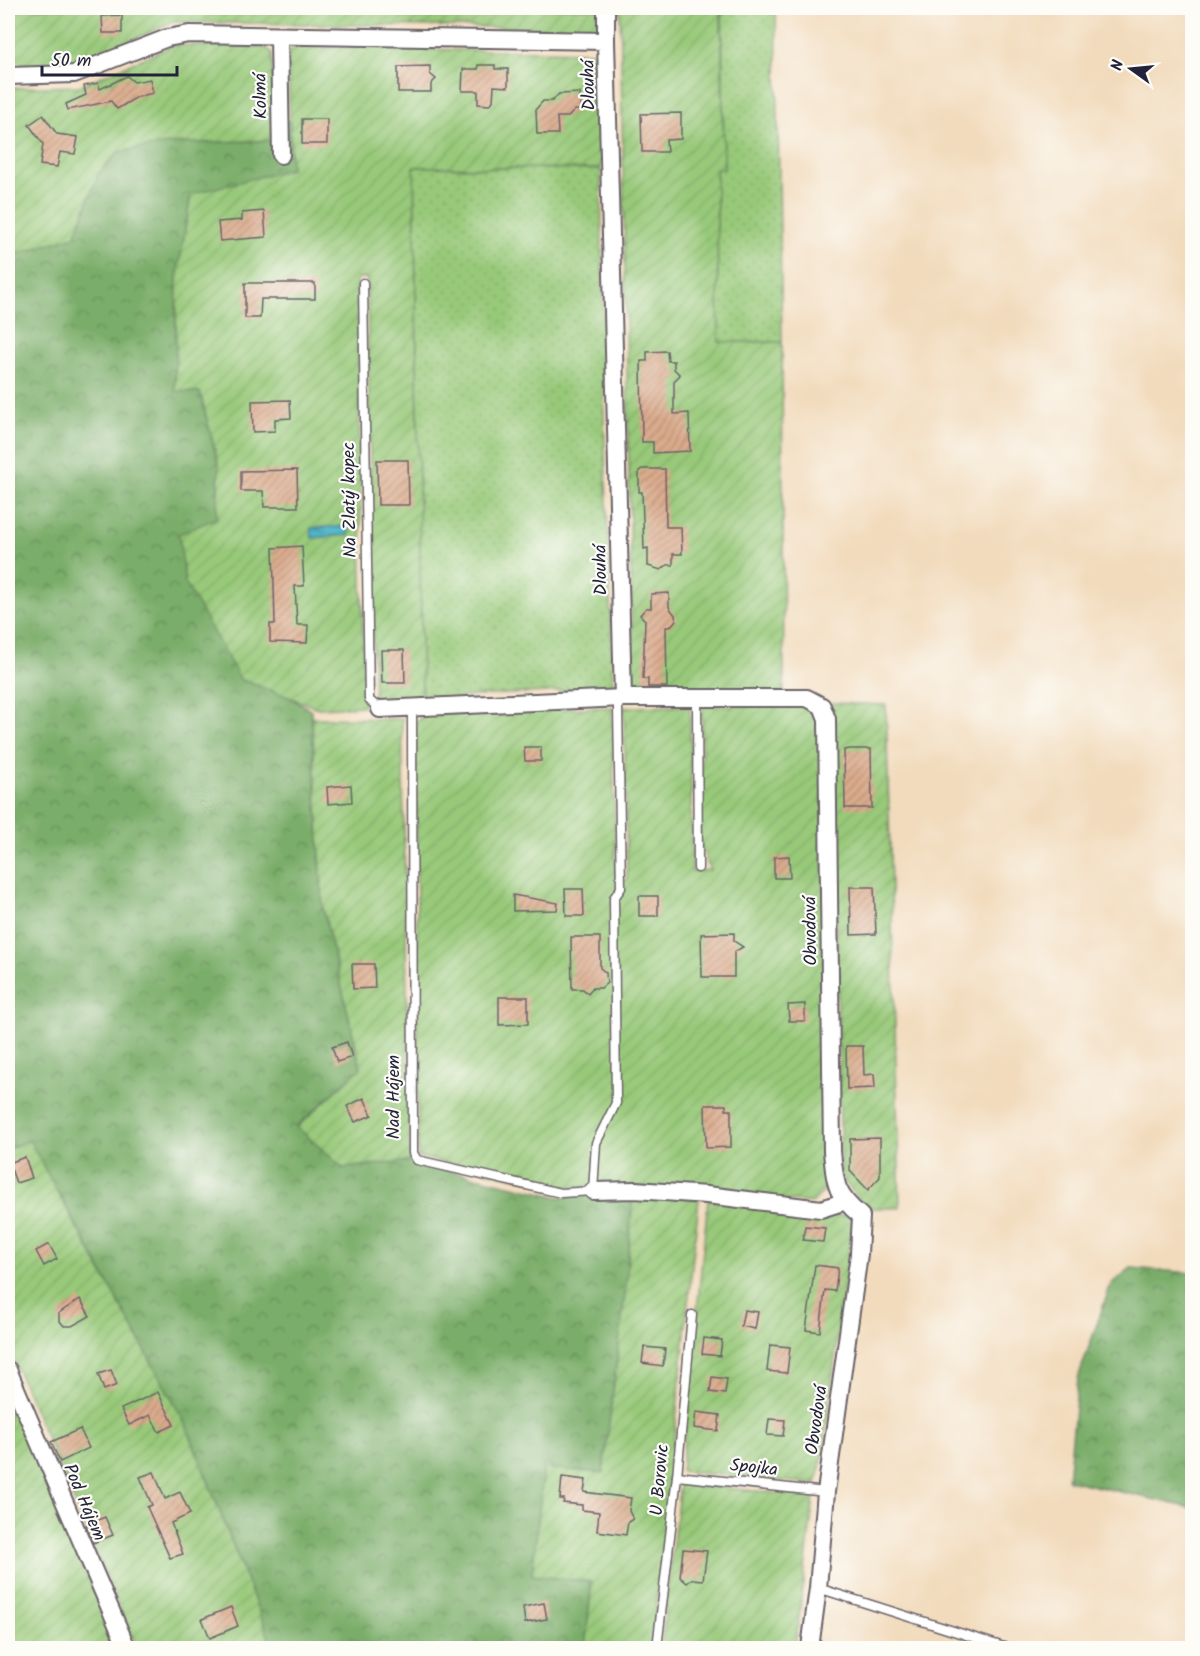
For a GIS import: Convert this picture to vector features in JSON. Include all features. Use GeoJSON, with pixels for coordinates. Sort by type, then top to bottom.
{"type":"FeatureCollection","features":[{"type":"Feature","properties":{"kind":"street"},"geometry":{"type":"LineString","coordinates":[[606,8],[606,40]]}},
{"type":"Feature","properties":{"kind":"street","name":"Dlouhá"},"geometry":{"type":"LineString","coordinates":[[8,76],[74,75],[167,38],[189,34],[606,40],[623,698]]}},
{"type":"Feature","properties":{"kind":"street","name":"Kolmá"},"geometry":{"type":"LineString","coordinates":[[279,36],[281,155]]}},
{"type":"Feature","properties":{"kind":"street","name":"Obvodová"},"geometry":{"type":"LineString","coordinates":[[381,710],[623,698],[807,698],[822,706],[827,719],[832,1151],[836,1184],[843,1202],[861,1216],[859,1254],[826,1492],[818,1588],[810,1648]]}},
{"type":"Feature","properties":{"kind":"street","name":"Nad Hájem"},"geometry":{"type":"LineString","coordinates":[[593,1191],[635,1190],[707,1195],[821,1209],[843,1202]]}},
{"type":"Feature","properties":{"kind":"street","name":"Pod Hájem"},"geometry":{"type":"LineString","coordinates":[[8,1370],[127,1648]]}},
{"type":"Feature","properties":{"kind":"lane","name":"Na Zlatý kopec"},"geometry":{"type":"LineString","coordinates":[[363,283],[369,700],[381,710]]}},
{"type":"Feature","properties":{"kind":"lane"},"geometry":{"type":"LineString","coordinates":[[593,1191],[596,1143],[616,1103],[614,898],[621,888],[618,706],[623,698]]}},
{"type":"Feature","properties":{"kind":"lane"},"geometry":{"type":"LineString","coordinates":[[698,699],[698,868]]}},
{"type":"Feature","properties":{"kind":"lane","name":"Nad Hájem"},"geometry":{"type":"LineString","coordinates":[[411,707],[413,1153],[417,1160],[561,1193],[593,1191]]}},
{"type":"Feature","properties":{"kind":"lane","name":"U Borovic"},"geometry":{"type":"LineString","coordinates":[[657,1648],[678,1476],[692,1315]]}},
{"type":"Feature","properties":{"kind":"lane","name":"Spojka"},"geometry":{"type":"LineString","coordinates":[[678,1476],[826,1492]]}},
{"type":"Feature","properties":{"kind":"lane"},"geometry":{"type":"LineString","coordinates":[[818,1588],[1007,1648]]}},
{"type":"Feature","properties":{"kind":"green space"},"geometry":{"type":"Polygon","coordinates":[[[8,8],[598,8],[599,29],[173,22],[75,65],[8,66],[8,8]]]}},
{"type":"Feature","properties":{"kind":"green space"},"geometry":{"type":"Polygon","coordinates":[[[620,8],[721,8],[724,169],[716,169],[719,342],[782,342],[784,695],[643,696],[633,688],[620,8]]]}},
{"type":"Feature","properties":{"kind":"green space"},"geometry":{"type":"Polygon","coordinates":[[[722,8],[776,8],[782,342],[719,343],[716,169],[724,168],[722,8]]]}},
{"type":"Feature","properties":{"kind":"green space"},"geometry":{"type":"Polygon","coordinates":[[[174,45],[266,47],[272,53],[274,140],[167,144],[118,152],[98,175],[75,236],[16,254],[8,279],[8,88],[79,86],[174,45]]]}},
{"type":"Feature","properties":{"kind":"green space"},"geometry":{"type":"Polygon","coordinates":[[[294,47],[591,52],[599,61],[601,169],[414,167],[422,702],[374,703],[367,278],[357,278],[364,706],[318,708],[240,679],[185,583],[179,534],[217,518],[219,466],[200,392],[175,391],[177,279],[191,194],[291,169],[288,53],[294,47]]]}},
{"type":"Feature","properties":{"kind":"green space"},"geometry":{"type":"Polygon","coordinates":[[[290,121],[291,169],[191,195],[177,279],[175,391],[200,392],[219,466],[217,518],[240,679],[289,697],[311,710],[323,908],[361,1068],[297,1126],[343,1168],[410,1161],[559,1197],[633,1193],[626,1287],[603,1473],[544,1469],[532,1575],[592,1582],[585,1648],[273,1648],[186,1425],[61,1197],[26,1142],[8,1148],[8,279],[16,254],[75,236],[98,175],[117,152],[167,144],[273,140],[273,122],[290,121]]]}},
{"type":"Feature","properties":{"kind":"green space"},"geometry":{"type":"Polygon","coordinates":[[[414,167],[601,169],[604,418],[613,688],[474,696],[422,702],[414,167]]]}},
{"type":"Feature","properties":{"kind":"green space"},"geometry":{"type":"Polygon","coordinates":[[[832,703],[886,705],[900,1208],[866,1208],[841,1177],[832,703]]]}},
{"type":"Feature","properties":{"kind":"green space"},"geometry":{"type":"Polygon","coordinates":[[[807,705],[815,710],[822,720],[828,1187],[812,1203],[630,1186],[560,1187],[418,1157],[416,722],[425,714],[612,707],[616,881],[627,880],[624,707],[690,706],[692,871],[710,870],[700,843],[702,706],[807,705]]]}},
{"type":"Feature","properties":{"kind":"green space"},"geometry":{"type":"Polygon","coordinates":[[[312,718],[402,719],[410,1161],[343,1168],[297,1127],[361,1068],[323,908],[312,718]]]}},
{"type":"Feature","properties":{"kind":"green space"},"geometry":{"type":"Polygon","coordinates":[[[29,1140],[186,1425],[273,1648],[137,1648],[8,1348],[8,1149],[29,1140]]]}},
{"type":"Feature","properties":{"kind":"green space"},"geometry":{"type":"Polygon","coordinates":[[[633,1193],[699,1199],[652,1648],[585,1648],[592,1582],[532,1575],[544,1468],[603,1473],[626,1287],[633,1193]]]}},
{"type":"Feature","properties":{"kind":"green space"},"geometry":{"type":"Polygon","coordinates":[[[708,1200],[853,1217],[822,1459],[816,1484],[681,1471],[708,1200]]]}},
{"type":"Feature","properties":{"kind":"green space"},"geometry":{"type":"Polygon","coordinates":[[[1131,1268],[1192,1273],[1192,1508],[1068,1480],[1078,1378],[1111,1284],[1131,1268]]]}},
{"type":"Feature","properties":{"kind":"green space"},"geometry":{"type":"Polygon","coordinates":[[[8,1391],[118,1648],[8,1648],[8,1391]]]}},
{"type":"Feature","properties":{"kind":"green space"},"geometry":{"type":"Polygon","coordinates":[[[680,1483],[814,1497],[795,1648],[661,1648],[680,1483]]]}},
{"type":"Feature","properties":{"kind":"water"},"geometry":{"type":"Polygon","coordinates":[[[349,526],[349,535],[312,538],[311,528],[349,526]]]}},
{"type":"Feature","properties":{"kind":"building"},"geometry":{"type":"Polygon","coordinates":[[[122,15],[122,33],[103,33],[102,16],[122,15]]]}},
{"type":"Feature","properties":{"kind":"building"},"geometry":{"type":"Polygon","coordinates":[[[478,65],[495,65],[495,69],[508,69],[508,87],[494,86],[493,101],[489,105],[478,104],[478,91],[462,91],[463,69],[478,69],[478,65]]]}},
{"type":"Feature","properties":{"kind":"building"},"geometry":{"type":"Polygon","coordinates":[[[430,66],[430,74],[436,79],[431,84],[431,92],[398,92],[398,67],[430,66]]]}},
{"type":"Feature","properties":{"kind":"building"},"geometry":{"type":"Polygon","coordinates":[[[127,76],[134,82],[150,79],[153,93],[137,97],[117,109],[111,101],[68,110],[66,104],[86,95],[84,86],[98,83],[100,89],[127,76]]]}},
{"type":"Feature","properties":{"kind":"building"},"geometry":{"type":"Polygon","coordinates":[[[580,93],[580,110],[575,110],[568,117],[557,117],[558,134],[537,134],[536,109],[543,101],[552,101],[559,94],[580,93]]]}},
{"type":"Feature","properties":{"kind":"building"},"geometry":{"type":"Polygon","coordinates":[[[681,113],[681,139],[666,140],[667,152],[642,152],[641,114],[681,113]]]}},
{"type":"Feature","properties":{"kind":"building"},"geometry":{"type":"Polygon","coordinates":[[[43,115],[57,134],[78,137],[75,154],[60,152],[57,167],[40,165],[43,144],[29,125],[43,115]]]}},
{"type":"Feature","properties":{"kind":"building"},"geometry":{"type":"Polygon","coordinates":[[[302,119],[327,119],[327,144],[302,144],[302,119]]]}},
{"type":"Feature","properties":{"kind":"building"},"geometry":{"type":"Polygon","coordinates":[[[264,211],[266,237],[220,241],[218,222],[242,220],[242,213],[264,211]]]}},
{"type":"Feature","properties":{"kind":"building"},"geometry":{"type":"Polygon","coordinates":[[[245,283],[315,283],[315,299],[261,299],[260,318],[245,318],[245,283]]]}},
{"type":"Feature","properties":{"kind":"building"},"geometry":{"type":"Polygon","coordinates":[[[667,351],[668,361],[674,361],[674,369],[680,375],[674,381],[674,414],[689,413],[690,451],[653,453],[653,442],[642,442],[641,361],[647,361],[647,352],[667,351]]]}},
{"type":"Feature","properties":{"kind":"building"},"geometry":{"type":"Polygon","coordinates":[[[290,400],[291,418],[275,419],[275,431],[253,432],[252,401],[290,400]]]}},
{"type":"Feature","properties":{"kind":"building"},"geometry":{"type":"Polygon","coordinates":[[[377,460],[408,460],[409,505],[378,505],[377,460]]]}},
{"type":"Feature","properties":{"kind":"building"},"geometry":{"type":"Polygon","coordinates":[[[665,469],[666,527],[681,527],[682,554],[673,554],[673,565],[667,565],[661,570],[648,566],[648,548],[644,549],[642,492],[639,492],[639,471],[665,469]]]}},
{"type":"Feature","properties":{"kind":"building"},"geometry":{"type":"Polygon","coordinates":[[[297,470],[298,507],[264,507],[263,491],[241,491],[241,471],[297,470]]]}},
{"type":"Feature","properties":{"kind":"building"},"geometry":{"type":"Polygon","coordinates":[[[302,546],[304,586],[295,586],[297,625],[308,625],[307,643],[270,642],[270,624],[275,624],[273,548],[302,546]]]}},
{"type":"Feature","properties":{"kind":"building"},"geometry":{"type":"Polygon","coordinates":[[[669,593],[669,607],[676,620],[670,627],[666,627],[667,687],[648,687],[648,679],[643,679],[645,620],[640,615],[646,608],[651,608],[651,594],[669,593]]]}},
{"type":"Feature","properties":{"kind":"building"},"geometry":{"type":"Polygon","coordinates":[[[381,650],[404,650],[405,683],[382,683],[381,650]]]}},
{"type":"Feature","properties":{"kind":"building"},"geometry":{"type":"Polygon","coordinates":[[[524,747],[541,747],[541,761],[525,761],[524,747]]]}},
{"type":"Feature","properties":{"kind":"building"},"geometry":{"type":"Polygon","coordinates":[[[871,749],[872,808],[845,808],[844,750],[871,749]]]}},
{"type":"Feature","properties":{"kind":"building"},"geometry":{"type":"Polygon","coordinates":[[[351,785],[352,802],[328,804],[327,787],[351,785]]]}},
{"type":"Feature","properties":{"kind":"building"},"geometry":{"type":"Polygon","coordinates":[[[789,856],[790,878],[774,878],[774,857],[789,856]]]}},
{"type":"Feature","properties":{"kind":"building"},"geometry":{"type":"Polygon","coordinates":[[[850,887],[874,887],[876,934],[851,935],[850,887]]]}},
{"type":"Feature","properties":{"kind":"building"},"geometry":{"type":"Polygon","coordinates":[[[565,889],[583,889],[584,916],[566,916],[565,889]]]}},
{"type":"Feature","properties":{"kind":"building"},"geometry":{"type":"Polygon","coordinates":[[[513,895],[558,903],[557,910],[513,911],[513,895]]]}},
{"type":"Feature","properties":{"kind":"building"},"geometry":{"type":"Polygon","coordinates":[[[639,896],[658,896],[658,916],[639,916],[639,896]]]}},
{"type":"Feature","properties":{"kind":"building"},"geometry":{"type":"Polygon","coordinates":[[[734,933],[734,941],[743,947],[734,952],[734,977],[702,977],[701,934],[734,933]]]}},
{"type":"Feature","properties":{"kind":"building"},"geometry":{"type":"Polygon","coordinates":[[[571,937],[600,937],[600,968],[606,973],[607,983],[601,988],[593,988],[588,994],[583,989],[572,989],[571,937]]]}},
{"type":"Feature","properties":{"kind":"building"},"geometry":{"type":"Polygon","coordinates":[[[352,964],[374,964],[375,988],[353,989],[352,964]]]}},
{"type":"Feature","properties":{"kind":"building"},"geometry":{"type":"Polygon","coordinates":[[[499,997],[528,997],[528,1024],[499,1025],[499,997]]]}},
{"type":"Feature","properties":{"kind":"building"},"geometry":{"type":"Polygon","coordinates":[[[805,1004],[805,1021],[789,1021],[788,1005],[805,1004]]]}},
{"type":"Feature","properties":{"kind":"building"},"geometry":{"type":"Polygon","coordinates":[[[347,1042],[352,1057],[337,1062],[332,1047],[347,1042]]]}},
{"type":"Feature","properties":{"kind":"building"},"geometry":{"type":"Polygon","coordinates":[[[846,1046],[863,1046],[864,1075],[874,1074],[875,1088],[847,1089],[846,1046]]]}},
{"type":"Feature","properties":{"kind":"building"},"geometry":{"type":"Polygon","coordinates":[[[364,1098],[372,1115],[355,1122],[347,1106],[364,1098]]]}},
{"type":"Feature","properties":{"kind":"building"},"geometry":{"type":"Polygon","coordinates":[[[705,1105],[726,1105],[726,1110],[731,1110],[731,1147],[706,1148],[705,1105]]]}},
{"type":"Feature","properties":{"kind":"building"},"geometry":{"type":"Polygon","coordinates":[[[880,1138],[880,1177],[868,1190],[850,1171],[850,1139],[880,1138]]]}},
{"type":"Feature","properties":{"kind":"building"},"geometry":{"type":"Polygon","coordinates":[[[25,1157],[32,1178],[16,1183],[9,1163],[25,1157]]]}},
{"type":"Feature","properties":{"kind":"building"},"geometry":{"type":"Polygon","coordinates":[[[805,1226],[825,1228],[823,1242],[803,1240],[805,1226]]]}},
{"type":"Feature","properties":{"kind":"building"},"geometry":{"type":"Polygon","coordinates":[[[49,1244],[57,1259],[44,1266],[36,1251],[49,1244]]]}},
{"type":"Feature","properties":{"kind":"building"},"geometry":{"type":"Polygon","coordinates":[[[815,1265],[838,1268],[835,1291],[825,1290],[820,1332],[806,1330],[815,1265]]]}},
{"type":"Feature","properties":{"kind":"building"},"geometry":{"type":"Polygon","coordinates":[[[80,1299],[90,1316],[72,1326],[64,1326],[59,1320],[59,1313],[80,1299]]]}},
{"type":"Feature","properties":{"kind":"building"},"geometry":{"type":"Polygon","coordinates":[[[744,1310],[758,1312],[755,1329],[741,1326],[744,1310]]]}},
{"type":"Feature","properties":{"kind":"building"},"geometry":{"type":"Polygon","coordinates":[[[704,1338],[722,1340],[720,1356],[702,1354],[704,1338]]]}},
{"type":"Feature","properties":{"kind":"building"},"geometry":{"type":"Polygon","coordinates":[[[770,1345],[790,1347],[787,1373],[767,1371],[770,1345]]]}},
{"type":"Feature","properties":{"kind":"building"},"geometry":{"type":"Polygon","coordinates":[[[644,1347],[665,1349],[663,1366],[642,1363],[644,1347]]]}},
{"type":"Feature","properties":{"kind":"building"},"geometry":{"type":"Polygon","coordinates":[[[111,1370],[117,1385],[104,1390],[98,1374],[111,1370]]]}},
{"type":"Feature","properties":{"kind":"building"},"geometry":{"type":"Polygon","coordinates":[[[712,1377],[727,1379],[725,1394],[710,1392],[712,1377]]]}},
{"type":"Feature","properties":{"kind":"building"},"geometry":{"type":"Polygon","coordinates":[[[158,1392],[174,1425],[159,1432],[150,1415],[129,1425],[121,1409],[158,1392]]]}},
{"type":"Feature","properties":{"kind":"building"},"geometry":{"type":"Polygon","coordinates":[[[696,1412],[720,1415],[718,1431],[694,1428],[696,1412]]]}},
{"type":"Feature","properties":{"kind":"building"},"geometry":{"type":"Polygon","coordinates":[[[769,1419],[785,1420],[783,1436],[767,1435],[769,1419]]]}},
{"type":"Feature","properties":{"kind":"building"},"geometry":{"type":"Polygon","coordinates":[[[80,1429],[89,1448],[60,1462],[51,1442],[80,1429]]]}},
{"type":"Feature","properties":{"kind":"building"},"geometry":{"type":"Polygon","coordinates":[[[154,1472],[165,1499],[180,1492],[190,1514],[171,1523],[183,1554],[170,1558],[147,1507],[152,1505],[140,1477],[154,1472]]]}},
{"type":"Feature","properties":{"kind":"building"},"geometry":{"type":"Polygon","coordinates":[[[562,1477],[586,1480],[584,1492],[631,1498],[629,1511],[633,1519],[628,1522],[626,1535],[597,1531],[599,1512],[582,1510],[582,1505],[563,1503],[564,1499],[560,1499],[562,1477]]]}},
{"type":"Feature","properties":{"kind":"building"},"geometry":{"type":"Polygon","coordinates":[[[105,1517],[113,1535],[93,1543],[86,1525],[105,1517]]]}},
{"type":"Feature","properties":{"kind":"building"},"geometry":{"type":"Polygon","coordinates":[[[683,1549],[707,1551],[703,1580],[692,1579],[687,1583],[680,1577],[683,1549]]]}},
{"type":"Feature","properties":{"kind":"building"},"geometry":{"type":"Polygon","coordinates":[[[544,1603],[547,1619],[525,1623],[523,1607],[544,1603]]]}},
{"type":"Feature","properties":{"kind":"building"},"geometry":{"type":"Polygon","coordinates":[[[231,1607],[238,1626],[210,1638],[202,1619],[231,1607]]]}}]}
